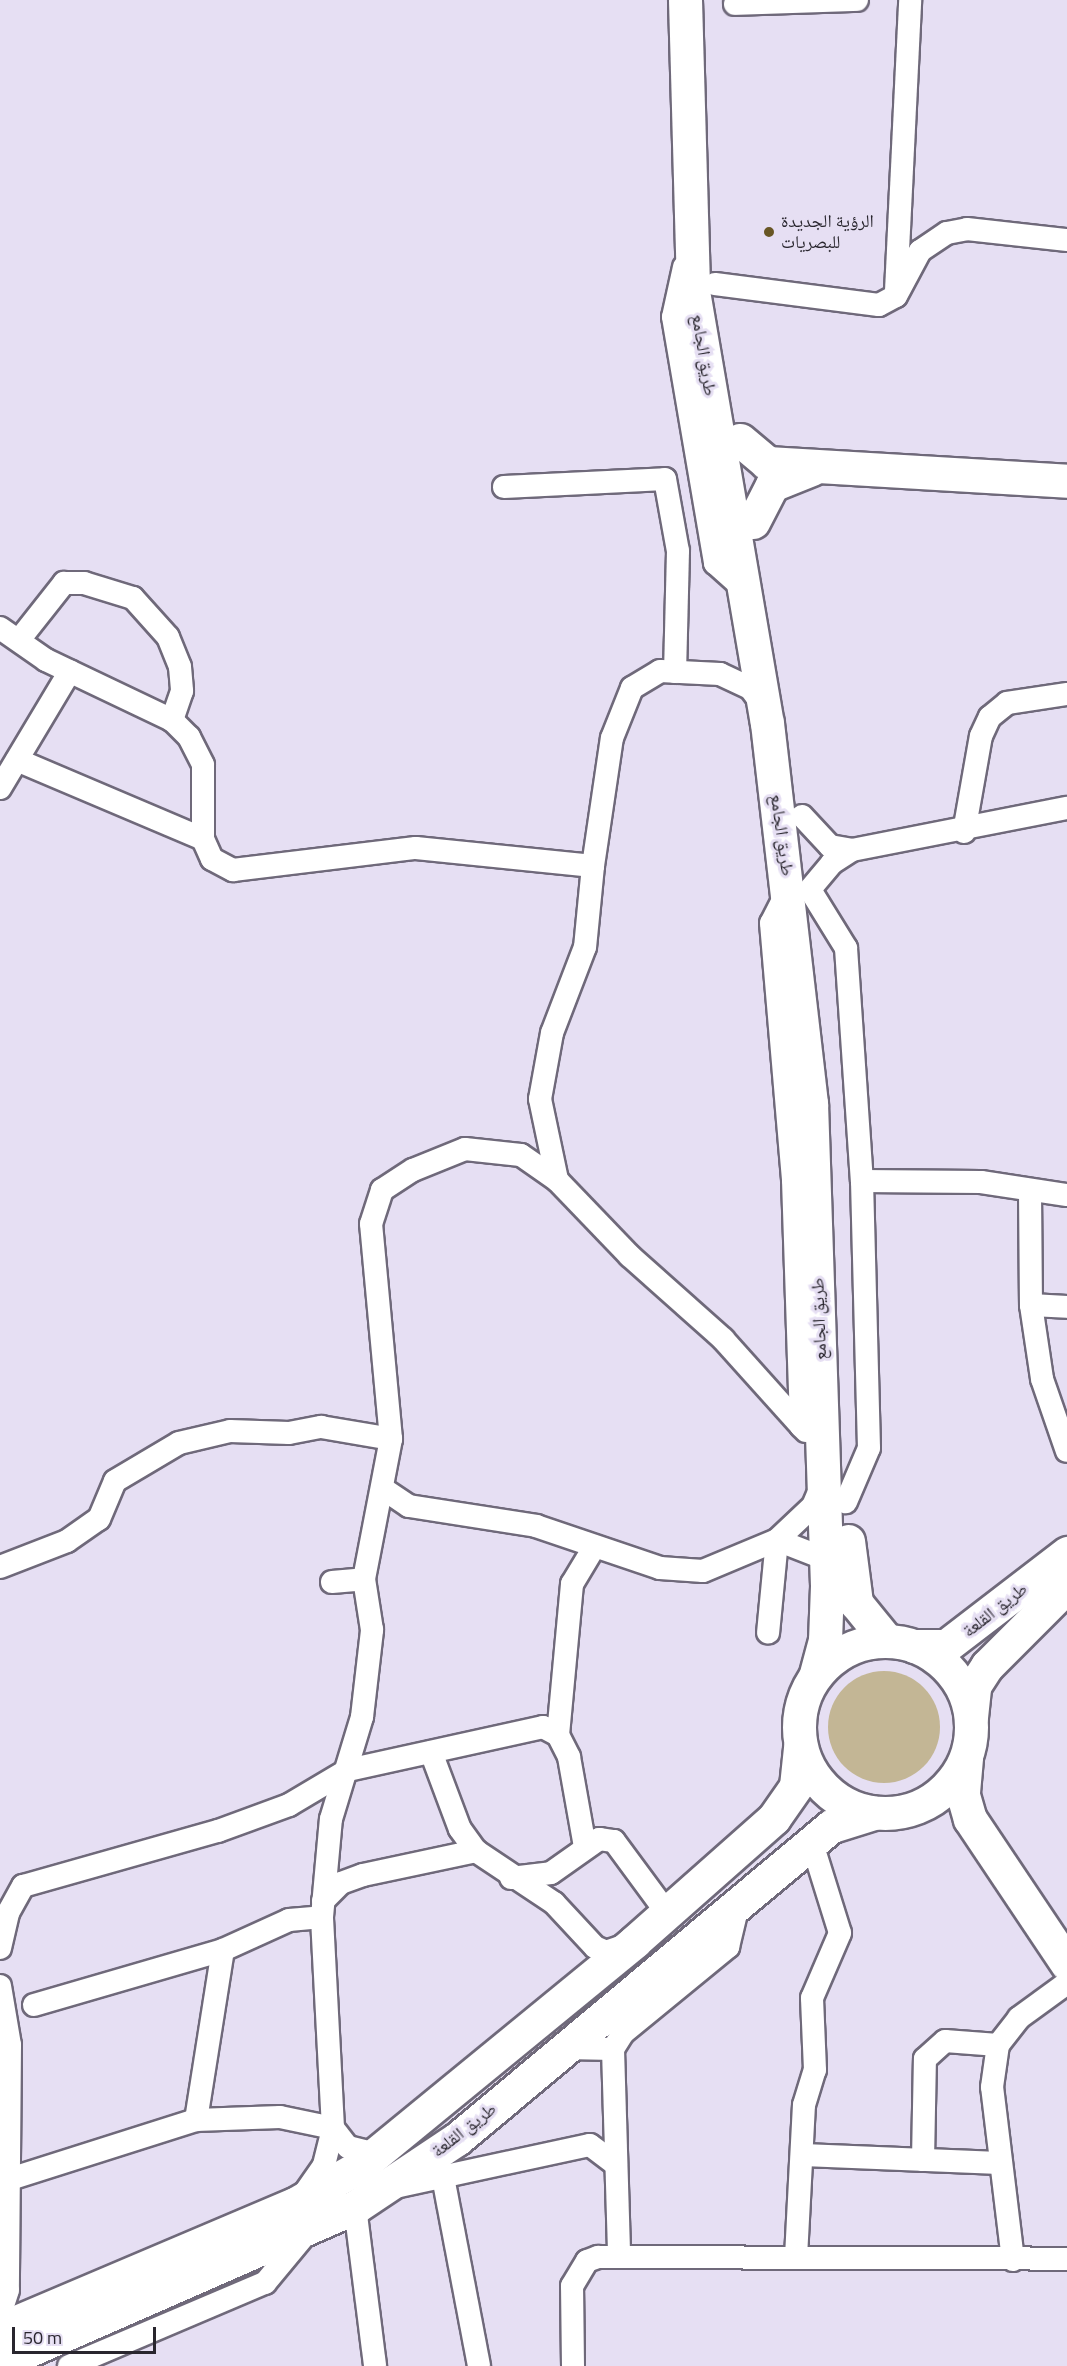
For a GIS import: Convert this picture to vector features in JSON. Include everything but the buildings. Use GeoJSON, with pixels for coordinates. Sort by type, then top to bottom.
{"type":"FeatureCollection","features":[{"type":"Feature","properties":{"kind":"main road","name":"طريق الجامع"},"geometry":{"type":"LineString","coordinates":[[685,0],[693,291],[764,706],[804,889],[833,1102],[835,1491],[826,1560],[825,1640],[816,1674]]}},
{"type":"Feature","properties":{"kind":"main road","name":"طريق الجامع"},"geometry":{"type":"LineString","coordinates":[[721,2],[715,284],[801,816],[812,1103],[812,1437],[835,1491],[849,1582],[870,1624],[901,1644]]}},
{"type":"Feature","properties":{"kind":"main road"},"geometry":{"type":"LineString","coordinates":[[740,440],[767,463],[815,468],[1067,481]]}},
{"type":"Feature","properties":{"kind":"main road"},"geometry":{"type":"LineString","coordinates":[[753,522],[772,485],[815,468]]}},
{"type":"Feature","properties":{"kind":"main road","name":"طريق القلعة"},"geometry":{"type":"LineString","coordinates":[[901,1644],[945,1646],[1067,1553]]}},
{"type":"Feature","properties":{"kind":"main road","name":"طريق القلعة"},"geometry":{"type":"LineString","coordinates":[[971,1717],[974,1686],[987,1666],[1067,1586]]}},
{"type":"Feature","properties":{"kind":"main road"},"geometry":{"type":"LineString","coordinates":[[991,1856],[966,1833],[940,1821],[886,1813],[827,1792],[800,1748],[798,1721],[816,1674],[861,1644],[901,1644],[950,1672],[971,1717],[963,1795],[991,1856],[1067,1964]]}},
{"type":"Feature","properties":{"kind":"main road","name":"طريق القلعة"},"geometry":{"type":"LineString","coordinates":[[0,2363],[303,2216],[634,1942],[774,1818],[796,1786],[800,1748]]}},
{"type":"Feature","properties":{"kind":"main road"},"geometry":{"type":"LineString","coordinates":[[886,1813],[939,1794],[966,1758]]}},
{"type":"Feature","properties":{"kind":"main road","name":"طريق القلعة"},"geometry":{"type":"LineString","coordinates":[[0,2329],[48,2308],[303,2216],[355,2207],[591,2049],[738,1905],[812,1843],[848,1819],[886,1813]]}},
{"type":"Feature","properties":{"kind":"street"},"geometry":{"type":"LineString","coordinates":[[721,2],[857,0]]}},
{"type":"Feature","properties":{"kind":"street"},"geometry":{"type":"LineString","coordinates":[[896,296],[909,0]]}},
{"type":"Feature","properties":{"kind":"street"},"geometry":{"type":"LineString","coordinates":[[715,284],[879,305],[896,296],[920,251],[947,233],[967,229],[1067,240]]}},
{"type":"Feature","properties":{"kind":"street"},"geometry":{"type":"LineString","coordinates":[[504,486],[665,478],[678,551],[675,672]]}},
{"type":"Feature","properties":{"kind":"street"},"geometry":{"type":"LineString","coordinates":[[19,640],[64,583],[84,583],[133,598],[168,637],[180,667],[182,691],[172,720]]}},
{"type":"Feature","properties":{"kind":"street"},"geometry":{"type":"LineString","coordinates":[[720,674],[744,646],[749,621]]}},
{"type":"Feature","properties":{"kind":"street"},"geometry":{"type":"LineString","coordinates":[[0,628],[70,671],[172,720],[189,737],[203,765],[203,840],[212,859],[233,870],[416,848],[593,866]]}},
{"type":"Feature","properties":{"kind":"street"},"geometry":{"type":"LineString","coordinates":[[0,788],[70,671]]}},
{"type":"Feature","properties":{"kind":"street"},"geometry":{"type":"LineString","coordinates":[[557,1180],[540,1100],[552,1033],[585,947],[593,866],[612,738],[632,688],[660,671],[720,674],[750,688],[764,706]]}},
{"type":"Feature","properties":{"kind":"street"},"geometry":{"type":"LineString","coordinates":[[964,832],[981,736],[990,717],[1006,703],[1067,694]]}},
{"type":"Feature","properties":{"kind":"street"},"geometry":{"type":"LineString","coordinates":[[17,760],[203,840]]}},
{"type":"Feature","properties":{"kind":"street"},"geometry":{"type":"LineString","coordinates":[[801,816],[830,846],[852,850],[964,832],[1067,808]]}},
{"type":"Feature","properties":{"kind":"street"},"geometry":{"type":"LineString","coordinates":[[382,1488],[409,1506],[536,1526],[593,1549],[660,1568],[703,1571],[777,1540],[813,1506],[835,1491],[869,1448],[862,1181],[846,948],[804,889],[832,863],[852,850]]}},
{"type":"Feature","properties":{"kind":"street"},"geometry":{"type":"LineString","coordinates":[[69,2366],[265,2283],[303,2216],[324,2165],[333,2128],[322,1909],[331,1820],[362,1718],[372,1630],[364,1579],[391,1439],[371,1269],[371,1224],[382,1190],[413,1170],[465,1149],[521,1155],[557,1180],[630,1256],[723,1339],[812,1437]]}},
{"type":"Feature","properties":{"kind":"street"},"geometry":{"type":"LineString","coordinates":[[862,1181],[981,1182],[1030,1192],[1067,1195]]}},
{"type":"Feature","properties":{"kind":"street"},"geometry":{"type":"LineString","coordinates":[[1030,1192],[1031,1305],[1042,1379],[1067,1452]]}},
{"type":"Feature","properties":{"kind":"street"},"geometry":{"type":"LineString","coordinates":[[1031,1305],[1067,1307]]}},
{"type":"Feature","properties":{"kind":"street"},"geometry":{"type":"LineString","coordinates":[[0,1567],[75,1536],[99,1519],[115,1481],[179,1443],[230,1431],[290,1433],[321,1427],[391,1439]]}},
{"type":"Feature","properties":{"kind":"street"},"geometry":{"type":"LineString","coordinates":[[375,1527],[409,1506]]}},
{"type":"Feature","properties":{"kind":"street"},"geometry":{"type":"LineString","coordinates":[[777,1540],[826,1560]]}},
{"type":"Feature","properties":{"kind":"street"},"geometry":{"type":"LineString","coordinates":[[768,1633],[777,1540]]}},
{"type":"Feature","properties":{"kind":"street"},"geometry":{"type":"LineString","coordinates":[[585,1847],[569,1757],[558,1735],[572,1584],[593,1549]]}},
{"type":"Feature","properties":{"kind":"street"},"geometry":{"type":"LineString","coordinates":[[332,1582],[364,1579]]}},
{"type":"Feature","properties":{"kind":"street"},"geometry":{"type":"LineString","coordinates":[[362,1718],[369,1741],[406,1757]]}},
{"type":"Feature","properties":{"kind":"street"},"geometry":{"type":"LineString","coordinates":[[2,1934],[23,1886],[218,1831],[289,1805],[348,1770],[543,1727],[558,1735]]}},
{"type":"Feature","properties":{"kind":"street"},"geometry":{"type":"LineString","coordinates":[[431,1752],[460,1829],[476,1851],[511,1878],[554,1903],[595,1947],[606,1952],[634,1942]]}},
{"type":"Feature","properties":{"kind":"street"},"geometry":{"type":"LineString","coordinates":[[289,1805],[317,1806],[331,1820]]}},
{"type":"Feature","properties":{"kind":"street"},"geometry":{"type":"LineString","coordinates":[[452,1854],[460,1829]]}},
{"type":"Feature","properties":{"kind":"street"},"geometry":{"type":"LineString","coordinates":[[511,1878],[551,1873],[599,1839],[614,1841],[667,1913]]}},
{"type":"Feature","properties":{"kind":"street"},"geometry":{"type":"LineString","coordinates":[[796,2257],[804,2104],[815,2070],[812,1998],[840,1933],[812,1843]]}},
{"type":"Feature","properties":{"kind":"street"},"geometry":{"type":"LineString","coordinates":[[329,1847],[344,1868],[363,1875]]}},
{"type":"Feature","properties":{"kind":"street"},"geometry":{"type":"LineString","coordinates":[[0,1985],[13,1998],[34,2005],[223,1950],[289,1920],[322,1909],[341,1882],[452,1854],[476,1851]]}},
{"type":"Feature","properties":{"kind":"street"},"geometry":{"type":"LineString","coordinates":[[551,1873],[554,1903]]}},
{"type":"Feature","properties":{"kind":"street"},"geometry":{"type":"LineString","coordinates":[[619,2256],[612,2073],[591,2049],[623,2033],[728,1947],[738,1905]]}},
{"type":"Feature","properties":{"kind":"street"},"geometry":{"type":"LineString","coordinates":[[196,2120],[223,1950]]}},
{"type":"Feature","properties":{"kind":"street"},"geometry":{"type":"LineString","coordinates":[[1013,2260],[992,2087],[998,2045],[1019,2018],[1067,1983]]}},
{"type":"Feature","properties":{"kind":"street"},"geometry":{"type":"LineString","coordinates":[[0,1985],[5,2045],[10,2179],[5,2202],[9,2290],[0,2314]]}},
{"type":"Feature","properties":{"kind":"street"},"geometry":{"type":"LineString","coordinates":[[5,2045],[34,2005]]}},
{"type":"Feature","properties":{"kind":"street"},"geometry":{"type":"LineString","coordinates":[[923,2160],[925,2059],[945,2041],[998,2045]]}},
{"type":"Feature","properties":{"kind":"street"},"geometry":{"type":"LineString","coordinates":[[10,2179],[196,2120],[280,2117],[333,2128],[348,2147],[376,2154]]}},
{"type":"Feature","properties":{"kind":"street"},"geometry":{"type":"LineString","coordinates":[[381,2189],[590,2145],[614,2122]]}},
{"type":"Feature","properties":{"kind":"street"},"geometry":{"type":"LineString","coordinates":[[590,2145],[615,2164]]}},
{"type":"Feature","properties":{"kind":"street"},"geometry":{"type":"LineString","coordinates":[[801,2155],[1001,2163]]}},
{"type":"Feature","properties":{"kind":"street"},"geometry":{"type":"LineString","coordinates":[[442,2177],[479,2366]]}},
{"type":"Feature","properties":{"kind":"street"},"geometry":{"type":"LineString","coordinates":[[355,2207],[375,2366]]}},
{"type":"Feature","properties":{"kind":"street"},"geometry":{"type":"LineString","coordinates":[[573,2366],[572,2286],[587,2261],[619,2256],[1067,2259]]}},
{"type":"Feature","properties":{"kind":"street"},"geometry":{"type":"LineString","coordinates":[[9,2290],[17,2301],[48,2308]]}},
{"type":"Feature","properties":{"kind":"shaded area"},"geometry":{"type":"Polygon","coordinates":[[[884,1671],[906,1675],[924,1687],[936,1705],[940,1727],[936,1749],[924,1767],[906,1779],[884,1783],[862,1779],[844,1767],[832,1749],[828,1727],[832,1705],[844,1687],[862,1675],[884,1671]]]}},
{"type":"Feature","properties":{"kind":"place","name":"الرؤية الجديدة للبصريات"},"geometry":{"type":"Point","coordinates":[769,232]}}]}
